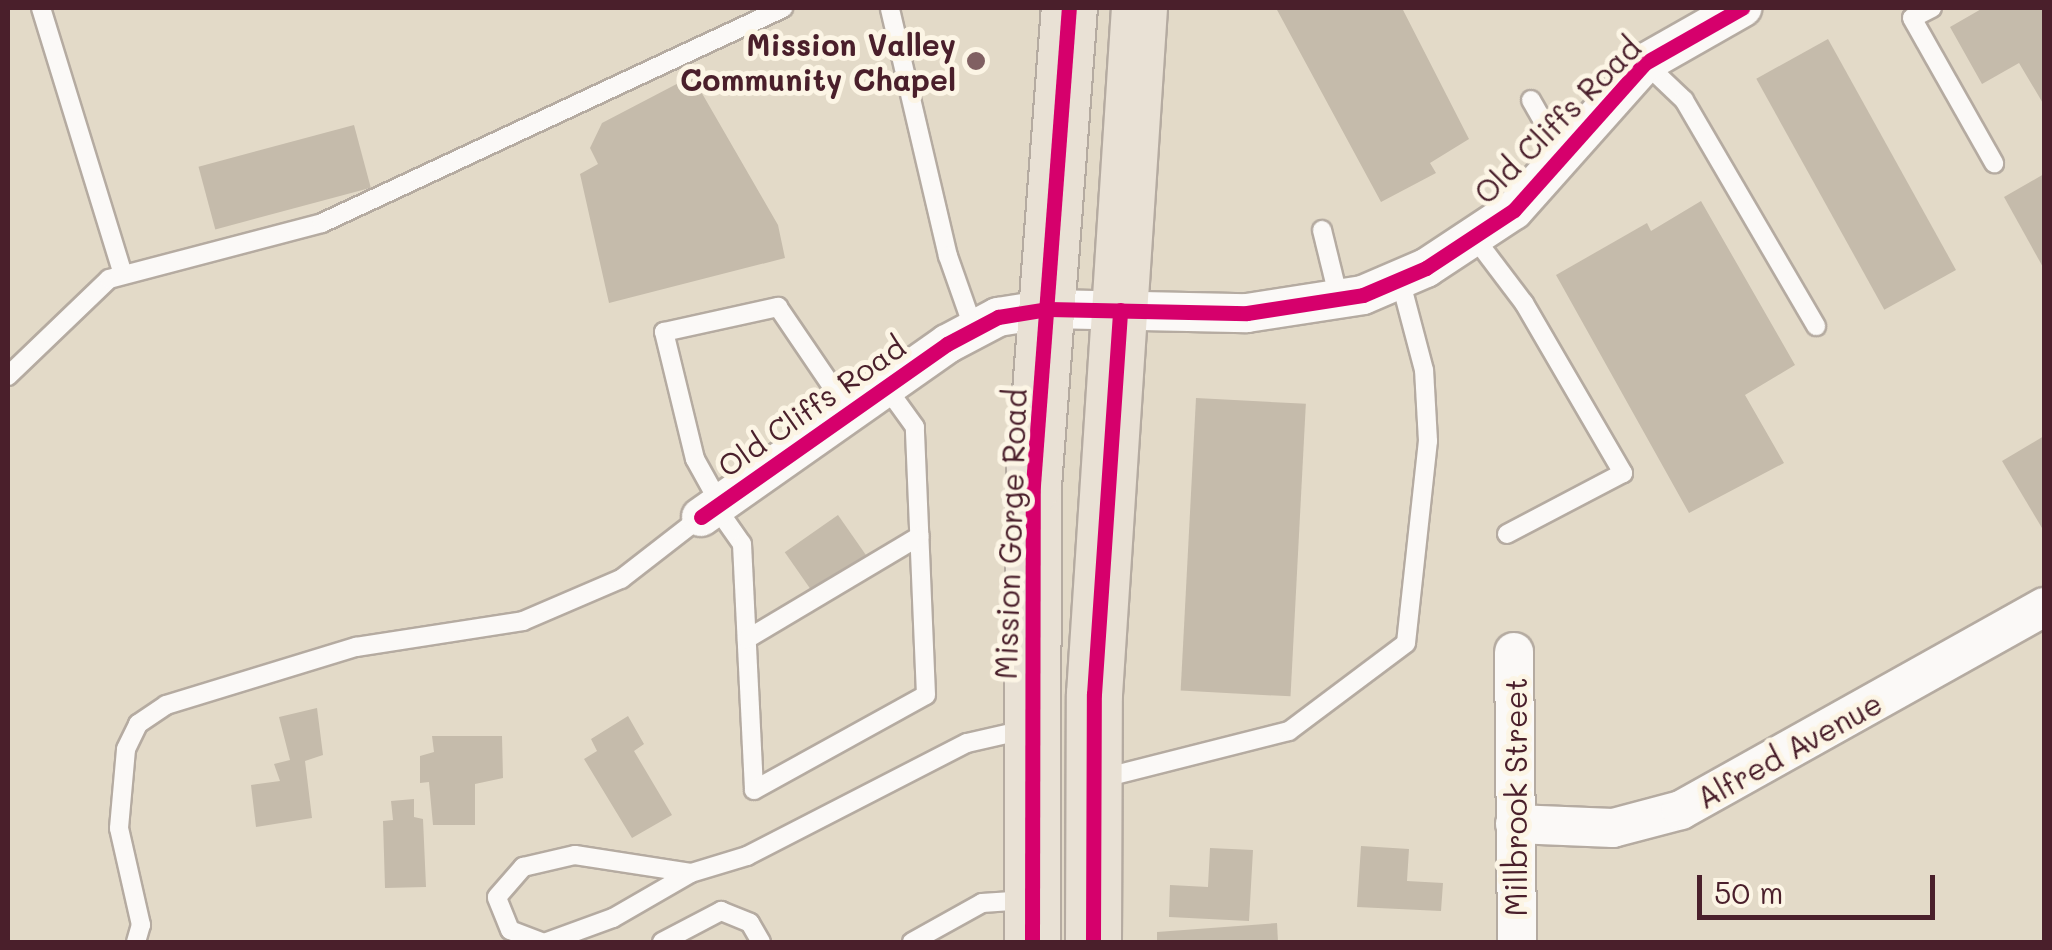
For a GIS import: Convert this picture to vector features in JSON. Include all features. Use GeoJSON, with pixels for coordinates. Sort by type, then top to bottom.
{"type":"FeatureCollection","features":[{"type":"Feature","properties":{"kind":"main road","name":"Mission Gorge Road"},"geometry":{"type":"LineString","coordinates":[[1032,921],[1033,485],[1069,8]]}},
{"type":"Feature","properties":{"kind":"main road"},"geometry":{"type":"LineString","coordinates":[[1093,942],[1104,491],[1140,8]]}},
{"type":"Feature","properties":{"kind":"street","name":"Old Cliffs Road"},"geometry":{"type":"LineString","coordinates":[[712,509],[886,387],[998,317],[1048,309],[1247,313],[1338,299],[1400,279],[1514,210],[1645,63],[1742,8]]}},
{"type":"Feature","properties":{"kind":"street","name":"Alfred Avenue"},"geometry":{"type":"LineString","coordinates":[[1515,824],[1613,828],[1681,810],[2044,607]]}},
{"type":"Feature","properties":{"kind":"street","name":"Millbrook Street"},"geometry":{"type":"LineString","coordinates":[[1514,652],[1516,942]]}},
{"type":"Feature","properties":{"kind":"lane"},"geometry":{"type":"LineString","coordinates":[[40,8],[123,275]]}},
{"type":"Feature","properties":{"kind":"lane"},"geometry":{"type":"LineString","coordinates":[[8,376],[109,279],[322,223],[783,8]]}},
{"type":"Feature","properties":{"kind":"lane"},"geometry":{"type":"LineString","coordinates":[[1932,8],[1912,18],[1994,163]]}},
{"type":"Feature","properties":{"kind":"lane"},"geometry":{"type":"LineString","coordinates":[[890,9],[948,256],[974,330]]}},
{"type":"Feature","properties":{"kind":"lane"},"geometry":{"type":"LineString","coordinates":[[1645,63],[1684,100],[1816,326]]}},
{"type":"Feature","properties":{"kind":"lane"},"geometry":{"type":"LineString","coordinates":[[1532,100],[1563,156]]}},
{"type":"Feature","properties":{"kind":"lane"},"geometry":{"type":"LineString","coordinates":[[1322,230],[1338,299]]}},
{"type":"Feature","properties":{"kind":"lane"},"geometry":{"type":"LineString","coordinates":[[1474,236],[1524,303],[1623,473],[1506,534]]}},
{"type":"Feature","properties":{"kind":"lane"},"geometry":{"type":"LineString","coordinates":[[1094,780],[1199,759],[1289,731],[1406,643],[1428,441],[1424,370],[1400,279]]}},
{"type":"Feature","properties":{"kind":"lane"},"geometry":{"type":"LineString","coordinates":[[850,413],[778,308],[664,332],[694,459],[712,509],[742,544],[754,790],[926,695],[915,427],[886,387]]}},
{"type":"Feature","properties":{"kind":"lane"},"geometry":{"type":"LineString","coordinates":[[136,942],[141,925],[120,828],[126,749],[138,724],[166,705],[356,646],[523,621],[622,579],[712,509]]}},
{"type":"Feature","properties":{"kind":"lane"},"geometry":{"type":"LineString","coordinates":[[747,638],[920,536]]}},
{"type":"Feature","properties":{"kind":"lane"},"geometry":{"type":"LineString","coordinates":[[691,874],[575,855],[523,868],[497,897],[510,930],[544,942],[612,918],[691,874],[746,856],[967,743],[1033,728]]}},
{"type":"Feature","properties":{"kind":"lane"},"geometry":{"type":"LineString","coordinates":[[912,942],[982,904],[1032,921]]}},
{"type":"Feature","properties":{"kind":"lane"},"geometry":{"type":"LineString","coordinates":[[662,942],[722,911],[750,923],[762,942]]}},
{"type":"Feature","properties":{"kind":"building"},"geometry":{"type":"Polygon","coordinates":[[[1276,8],[1402,8],[1469,139],[1430,163],[1436,173],[1381,202],[1276,8]]]}},
{"type":"Feature","properties":{"kind":"building"},"geometry":{"type":"Polygon","coordinates":[[[1983,8],[2044,8],[2044,105],[2019,63],[1982,84],[1950,27],[1983,8]]]}},
{"type":"Feature","properties":{"kind":"building"},"geometry":{"type":"Polygon","coordinates":[[[1828,39],[1956,270],[1884,310],[1756,79],[1828,39]]]}},
{"type":"Feature","properties":{"kind":"building"},"geometry":{"type":"Polygon","coordinates":[[[692,76],[778,225],[785,258],[609,303],[580,174],[598,164],[590,148],[602,123],[692,76]]]}},
{"type":"Feature","properties":{"kind":"building"},"geometry":{"type":"Polygon","coordinates":[[[354,125],[371,188],[215,229],[198,167],[354,125]]]}},
{"type":"Feature","properties":{"kind":"building"},"geometry":{"type":"Polygon","coordinates":[[[2044,174],[2044,269],[2004,197],[2044,174]]]}},
{"type":"Feature","properties":{"kind":"building"},"geometry":{"type":"Polygon","coordinates":[[[1701,201],[1795,365],[1745,395],[1784,463],[1689,513],[1556,275],[1647,223],[1651,231],[1701,201]]]}},
{"type":"Feature","properties":{"kind":"building"},"geometry":{"type":"Polygon","coordinates":[[[1196,398],[1306,404],[1291,696],[1181,691],[1196,398]]]}},
{"type":"Feature","properties":{"kind":"building"},"geometry":{"type":"Polygon","coordinates":[[[2044,436],[2044,527],[2042,528],[2002,461],[2044,436]]]}},
{"type":"Feature","properties":{"kind":"building"},"geometry":{"type":"Polygon","coordinates":[[[838,515],[866,555],[813,592],[785,552],[838,515]]]}},
{"type":"Feature","properties":{"kind":"building"},"geometry":{"type":"Polygon","coordinates":[[[317,708],[323,755],[305,761],[312,818],[256,827],[251,785],[280,781],[274,764],[290,760],[279,717],[317,708]]]}},
{"type":"Feature","properties":{"kind":"building"},"geometry":{"type":"Polygon","coordinates":[[[628,716],[644,744],[634,751],[672,815],[632,838],[584,759],[597,751],[591,739],[628,716]]]}},
{"type":"Feature","properties":{"kind":"building"},"geometry":{"type":"Polygon","coordinates":[[[432,736],[502,736],[503,778],[475,784],[475,825],[433,825],[429,782],[420,783],[420,756],[434,752],[432,736]]]}},
{"type":"Feature","properties":{"kind":"building"},"geometry":{"type":"Polygon","coordinates":[[[414,799],[414,817],[423,819],[426,887],[385,888],[383,821],[393,820],[391,801],[414,799]]]}},
{"type":"Feature","properties":{"kind":"building"},"geometry":{"type":"Polygon","coordinates":[[[1361,846],[1409,849],[1407,881],[1443,883],[1441,911],[1357,907],[1361,846]]]}},
{"type":"Feature","properties":{"kind":"building"},"geometry":{"type":"Polygon","coordinates":[[[1210,848],[1253,850],[1249,921],[1169,917],[1170,885],[1208,887],[1210,848]]]}},
{"type":"Feature","properties":{"kind":"building"},"geometry":{"type":"Polygon","coordinates":[[[1277,923],[1278,942],[1157,942],[1157,932],[1277,923]]]}},
{"type":"Feature","properties":{"kind":"cycle path"},"geometry":{"type":"LineString","coordinates":[[1032,942],[1033,485],[1069,8]]}},
{"type":"Feature","properties":{"kind":"cycle path"},"geometry":{"type":"LineString","coordinates":[[701,517],[947,344],[998,317],[1048,309],[1247,313],[1363,295],[1426,268],[1514,210],[1645,63],[1742,8]]}},
{"type":"Feature","properties":{"kind":"cycle path"},"geometry":{"type":"LineString","coordinates":[[1093,942],[1094,694],[1120,310]]}},
{"type":"Feature","properties":{"kind":"place","name":"Mission Valley Community Chapel"},"geometry":{"type":"Point","coordinates":[976,61]}}]}
